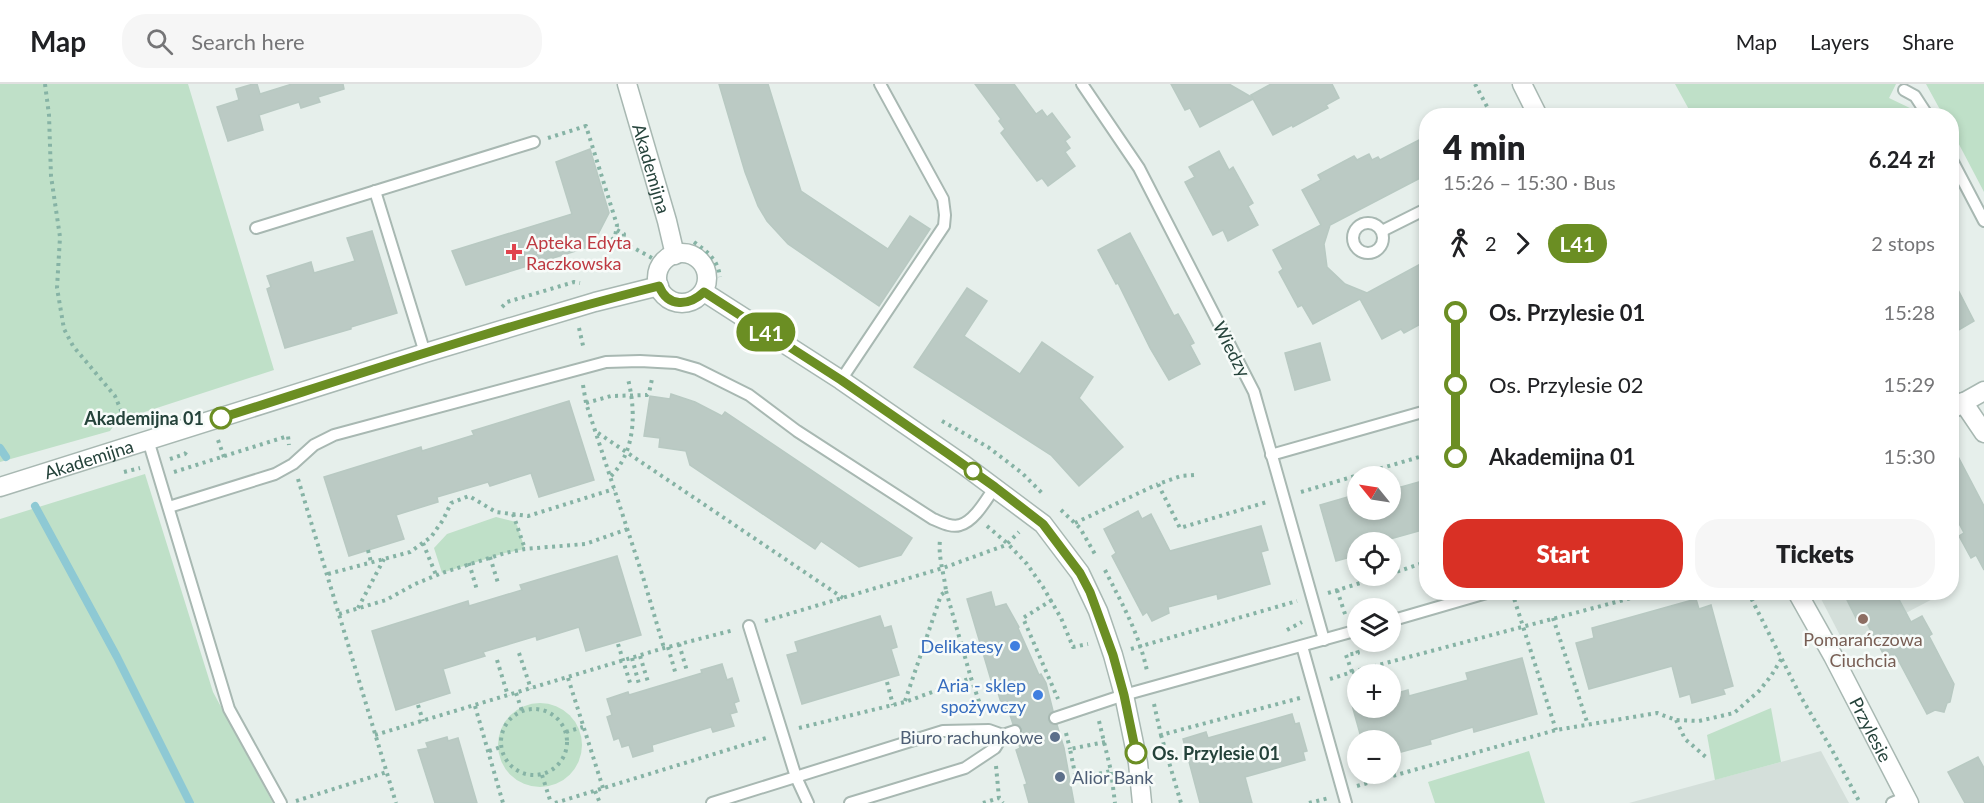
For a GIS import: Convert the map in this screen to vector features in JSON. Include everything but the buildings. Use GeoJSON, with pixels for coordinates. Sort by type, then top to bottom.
{"type":"FeatureCollection","features":[{"type":"Feature","properties":{"kind":"street","name":"Akademijna"},"geometry":{"type":"LineString","coordinates":[[627,84],[668,222],[675,255]]}},
{"type":"Feature","properties":{"kind":"street"},"geometry":{"type":"LineString","coordinates":[[1522,84],[1534,108]]}},
{"type":"Feature","properties":{"kind":"street"},"geometry":{"type":"LineString","coordinates":[[675,255],[691,255],[703,264],[707,280],[704,292],[691,302],[678,303],[661,292],[660,267],[675,255]]}},
{"type":"Feature","properties":{"kind":"street","name":"Akademijna"},"geometry":{"type":"LineString","coordinates":[[0,487],[425,353],[596,302],[659,286]]}},
{"type":"Feature","properties":{"kind":"street"},"geometry":{"type":"LineString","coordinates":[[704,292],[841,380],[995,487],[1043,524],[1080,573],[1090,592],[1113,655],[1138,764],[1142,803]]}},
{"type":"Feature","properties":{"kind":"street"},"geometry":{"type":"LineString","coordinates":[[1959,404],[1984,391]]}},
{"type":"Feature","properties":{"kind":"street"},"geometry":{"type":"LineString","coordinates":[[1959,407],[1984,433]]}},
{"type":"Feature","properties":{"kind":"street","name":"Przylesie"},"geometry":{"type":"LineString","coordinates":[[1802,600],[1833,656],[1902,801]]}},
{"type":"Feature","properties":{"kind":"lane"},"geometry":{"type":"LineString","coordinates":[[841,380],[944,226],[943,199],[880,84]]}},
{"type":"Feature","properties":{"kind":"lane","name":"Wiedzy"},"geometry":{"type":"LineString","coordinates":[[1082,84],[1139,168],[1254,392],[1324,640]]}},
{"type":"Feature","properties":{"kind":"lane"},"geometry":{"type":"LineString","coordinates":[[1904,90],[1915,96],[1923,108]]}},
{"type":"Feature","properties":{"kind":"lane"},"geometry":{"type":"LineString","coordinates":[[256,228],[534,142]]}},
{"type":"Feature","properties":{"kind":"lane"},"geometry":{"type":"LineString","coordinates":[[1959,173],[1984,221]]}},
{"type":"Feature","properties":{"kind":"lane"},"geometry":{"type":"LineString","coordinates":[[375,191],[425,353]]}},
{"type":"Feature","properties":{"kind":"lane"},"geometry":{"type":"LineString","coordinates":[[1382,231],[1419,212]]}},
{"type":"Feature","properties":{"kind":"lane"},"geometry":{"type":"LineString","coordinates":[[169,507],[275,474],[293,464],[314,445],[334,435],[606,362],[676,363],[697,369],[750,396],[797,431],[933,519],[948,525],[960,525],[970,519],[995,487]]}},
{"type":"Feature","properties":{"kind":"lane"},"geometry":{"type":"LineString","coordinates":[[1271,455],[1419,413]]}},
{"type":"Feature","properties":{"kind":"lane"},"geometry":{"type":"LineString","coordinates":[[148,440],[230,709],[281,803]]}},
{"type":"Feature","properties":{"kind":"lane"},"geometry":{"type":"LineString","coordinates":[[1401,618],[1462,600]]}},
{"type":"Feature","properties":{"kind":"lane"},"geometry":{"type":"LineString","coordinates":[[748,626],[796,777],[808,803]]}},
{"type":"Feature","properties":{"kind":"lane"},"geometry":{"type":"LineString","coordinates":[[1055,718],[1124,695],[1347,633]]}},
{"type":"Feature","properties":{"kind":"lane"},"geometry":{"type":"LineString","coordinates":[[1302,646],[1345,799]]}},
{"type":"Feature","properties":{"kind":"lane"},"geometry":{"type":"LineString","coordinates":[[712,803],[943,731],[989,730],[1003,735],[1015,731]]}},
{"type":"Feature","properties":{"kind":"lane"},"geometry":{"type":"LineString","coordinates":[[850,803],[965,768],[995,748],[1003,735]]}},
{"type":"Feature","properties":{"kind":"path"},"geometry":{"type":"LineString","coordinates":[[45,84],[49,115],[51,176],[60,237],[57,288],[64,329],[68,339],[116,396],[127,426]]}},
{"type":"Feature","properties":{"kind":"path"},"geometry":{"type":"LineString","coordinates":[[1475,84],[1488,108]]}},
{"type":"Feature","properties":{"kind":"path"},"geometry":{"type":"LineString","coordinates":[[534,142],[586,126],[615,217],[617,230],[610,242],[617,246],[623,242],[624,234],[617,230]]}},
{"type":"Feature","properties":{"kind":"path"},"geometry":{"type":"LineString","coordinates":[[668,222],[682,217],[687,234],[716,261],[720,277],[725,284]]}},
{"type":"Feature","properties":{"kind":"path"},"geometry":{"type":"LineString","coordinates":[[623,242],[652,258]]}},
{"type":"Feature","properties":{"kind":"path"},"geometry":{"type":"LineString","coordinates":[[648,265],[657,249]]}},
{"type":"Feature","properties":{"kind":"path"},"geometry":{"type":"LineString","coordinates":[[500,309],[507,302],[574,282],[584,284]]}},
{"type":"Feature","properties":{"kind":"path"},"geometry":{"type":"LineString","coordinates":[[589,323],[578,326],[588,367],[582,379],[586,403],[676,675]]}},
{"type":"Feature","properties":{"kind":"path"},"geometry":{"type":"LineString","coordinates":[[611,477],[627,453],[633,429],[633,398],[624,362]]}},
{"type":"Feature","properties":{"kind":"path"},"geometry":{"type":"LineString","coordinates":[[933,418],[951,425],[988,447],[1022,472],[1046,497]]}},
{"type":"Feature","properties":{"kind":"path"},"geometry":{"type":"LineString","coordinates":[[597,433],[843,598]]}},
{"type":"Feature","properties":{"kind":"path"},"geometry":{"type":"LineString","coordinates":[[159,476],[288,436],[293,464],[316,543],[328,574],[332,597],[396,803]]}},
{"type":"Feature","properties":{"kind":"path"},"geometry":{"type":"LineString","coordinates":[[1075,524],[1158,484]]}},
{"type":"Feature","properties":{"kind":"path"},"geometry":{"type":"LineString","coordinates":[[328,574],[410,552],[431,537],[451,503],[469,496],[496,512],[528,516],[614,489]]}},
{"type":"Feature","properties":{"kind":"path"},"geometry":{"type":"LineString","coordinates":[[1054,504],[1080,528],[1134,626],[1141,646],[1161,735],[1181,803]]}},
{"type":"Feature","properties":{"kind":"path"},"geometry":{"type":"LineString","coordinates":[[513,514],[525,549]]}},
{"type":"Feature","properties":{"kind":"path"},"geometry":{"type":"LineString","coordinates":[[375,735],[943,568],[1006,545],[1018,533],[1029,514]]}},
{"type":"Feature","properties":{"kind":"path"},"geometry":{"type":"LineString","coordinates":[[942,522],[939,556],[946,591],[971,678],[989,730]]}},
{"type":"Feature","properties":{"kind":"path"},"geometry":{"type":"LineString","coordinates":[[339,614],[386,600],[415,584],[469,563],[525,549],[585,544],[628,529]]}},
{"type":"Feature","properties":{"kind":"path"},"geometry":{"type":"LineString","coordinates":[[423,543],[436,575]]}},
{"type":"Feature","properties":{"kind":"path"},"geometry":{"type":"LineString","coordinates":[[368,550],[371,562]]}},
{"type":"Feature","properties":{"kind":"path"},"geometry":{"type":"LineString","coordinates":[[490,557],[498,583]]}},
{"type":"Feature","properties":{"kind":"path"},"geometry":{"type":"LineString","coordinates":[[357,609],[384,559]]}},
{"type":"Feature","properties":{"kind":"path"},"geometry":{"type":"LineString","coordinates":[[469,563],[477,590]]}},
{"type":"Feature","properties":{"kind":"path"},"geometry":{"type":"LineString","coordinates":[[1401,570],[1419,564]]}},
{"type":"Feature","properties":{"kind":"path"},"geometry":{"type":"LineString","coordinates":[[1141,646],[1349,586]]}},
{"type":"Feature","properties":{"kind":"path"},"geometry":{"type":"LineString","coordinates":[[905,702],[941,595],[946,591]]}},
{"type":"Feature","properties":{"kind":"path"},"geometry":{"type":"LineString","coordinates":[[1052,600],[1023,618],[1059,702]]}},
{"type":"Feature","properties":{"kind":"path"},"geometry":{"type":"LineString","coordinates":[[1515,600],[1556,730]]}},
{"type":"Feature","properties":{"kind":"path"},"geometry":{"type":"LineString","coordinates":[[1333,689],[1330,679],[1623,600]]}},
{"type":"Feature","properties":{"kind":"path"},"geometry":{"type":"LineString","coordinates":[[1752,600],[1860,803]]}},
{"type":"Feature","properties":{"kind":"path"},"geometry":{"type":"LineString","coordinates":[[1553,618],[1588,725]]}},
{"type":"Feature","properties":{"kind":"path"},"geometry":{"type":"LineString","coordinates":[[679,644],[687,671]]}},
{"type":"Feature","properties":{"kind":"path"},"geometry":{"type":"LineString","coordinates":[[618,645],[631,686]]}},
{"type":"Feature","properties":{"kind":"path"},"geometry":{"type":"LineString","coordinates":[[519,653],[531,689]]}},
{"type":"Feature","properties":{"kind":"path"},"geometry":{"type":"LineString","coordinates":[[640,656],[648,682]]}},
{"type":"Feature","properties":{"kind":"path"},"geometry":{"type":"LineString","coordinates":[[632,658],[639,684]]}},
{"type":"Feature","properties":{"kind":"path"},"geometry":{"type":"LineString","coordinates":[[1309,803],[1345,799],[1359,784],[1556,730],[1657,713],[1676,720],[1699,721],[1734,713],[1759,691],[1782,658]]}},
{"type":"Feature","properties":{"kind":"path"},"geometry":{"type":"LineString","coordinates":[[497,660],[508,696]]}},
{"type":"Feature","properties":{"kind":"path"},"geometry":{"type":"LineString","coordinates":[[568,678],[603,788]]}},
{"type":"Feature","properties":{"kind":"path"},"geometry":{"type":"LineString","coordinates":[[542,775],[553,803],[782,733],[905,702],[971,678]]}},
{"type":"Feature","properties":{"kind":"path"},"geometry":{"type":"LineString","coordinates":[[887,682],[893,705]]}},
{"type":"Feature","properties":{"kind":"path"},"geometry":{"type":"LineString","coordinates":[[516,693],[522,711]]}},
{"type":"Feature","properties":{"kind":"path"},"geometry":{"type":"LineString","coordinates":[[1161,735],[1302,697]]}},
{"type":"Feature","properties":{"kind":"path"},"geometry":{"type":"LineString","coordinates":[[417,705],[423,721]]}},
{"type":"Feature","properties":{"kind":"path"},"geometry":{"type":"LineString","coordinates":[[475,706],[503,803]]}},
{"type":"Feature","properties":{"kind":"path"},"geometry":{"type":"LineString","coordinates":[[544,710],[553,715],[566,732],[566,754],[561,763],[552,771],[531,776],[520,773],[505,758],[501,747],[502,736],[506,725],[522,711],[544,710]]}},
{"type":"Feature","properties":{"kind":"path"},"geometry":{"type":"LineString","coordinates":[[1676,720],[1685,739],[1707,758]]}},
{"type":"Feature","properties":{"kind":"path"},"geometry":{"type":"LineString","coordinates":[[566,732],[583,727]]}},
{"type":"Feature","properties":{"kind":"path"},"geometry":{"type":"LineString","coordinates":[[1105,742],[1070,749],[1076,779],[1111,771]]}},
{"type":"Feature","properties":{"kind":"path"},"geometry":{"type":"LineString","coordinates":[[489,751],[501,747]]}},
{"type":"Feature","properties":{"kind":"path"},"geometry":{"type":"LineString","coordinates":[[995,748],[999,798],[1003,803]]}},
{"type":"Feature","properties":{"kind":"path"},"geometry":{"type":"LineString","coordinates":[[291,803],[387,772]]}},
{"type":"Feature","properties":{"kind":"path"},"geometry":{"type":"LineString","coordinates":[[595,791],[600,803]]}},
{"type":"Feature","properties":{"kind":"path"},"geometry":{"type":"LineString","coordinates":[[983,803],[999,798]]}},
{"type":"Feature","properties":{"kind":"shaded area","name":"Pomarańczowa Ciuchcia"},"geometry":{"type":"Polygon","coordinates":[[[1822,600],[1931,600],[1845,645],[1822,600]]]}},
{"type":"Feature","properties":{"kind":"shaded area"},"geometry":{"type":"Polygon","coordinates":[[[1821,751],[1849,803],[1629,803],[1781,762],[1821,751]]]}},
{"type":"Feature","properties":{"kind":"green space"},"geometry":{"type":"Polygon","coordinates":[[[0,84],[188,84],[274,370],[126,418],[115,424],[110,431],[0,462],[0,84]]]}},
{"type":"Feature","properties":{"kind":"green space"},"geometry":{"type":"Polygon","coordinates":[[[1675,84],[1896,84],[1889,98],[1910,108],[1688,108],[1675,84]]]}},
{"type":"Feature","properties":{"kind":"green space"},"geometry":{"type":"Polygon","coordinates":[[[1926,84],[1984,84],[1984,192],[1959,144],[1959,108],[1939,108],[1926,84]]]}},
{"type":"Feature","properties":{"kind":"green space"},"geometry":{"type":"Polygon","coordinates":[[[145,474],[213,692],[273,803],[0,803],[0,519],[145,474]]]}},
{"type":"Feature","properties":{"kind":"green space"},"geometry":{"type":"Polygon","coordinates":[[[496,517],[516,522],[525,549],[442,573],[434,548],[447,534],[496,517]]]}},
{"type":"Feature","properties":{"kind":"green space"},"geometry":{"type":"Polygon","coordinates":[[[540,703],[563,710],[575,722],[582,745],[575,768],[563,780],[540,787],[517,780],[505,768],[498,745],[505,722],[517,710],[540,703]]]}},
{"type":"Feature","properties":{"kind":"green space"},"geometry":{"type":"Polygon","coordinates":[[[1771,708],[1781,762],[1715,780],[1707,735],[1771,708]]]}},
{"type":"Feature","properties":{"kind":"green space"},"geometry":{"type":"Polygon","coordinates":[[[1529,751],[1545,803],[1435,803],[1428,782],[1529,751]]]}},
{"type":"Feature","properties":{"kind":"waterway"},"geometry":{"type":"LineString","coordinates":[[0,448],[6,457]]}},
{"type":"Feature","properties":{"kind":"waterway"},"geometry":{"type":"LineString","coordinates":[[35,506],[117,657],[190,803]]}},
{"type":"Feature","properties":{"kind":"bus line","name":"L41"},"geometry":{"type":"LineString","coordinates":[[221,418],[425,353],[596,302],[659,286],[666,297],[678,303],[691,302],[704,292],[841,380],[995,487],[1043,524],[1080,573],[1098,611],[1124,695],[1136,753]]}},
{"type":"Feature","properties":{"kind":"place","name":"Apteka Edyta Raczkowska"},"geometry":{"type":"Point","coordinates":[514,252]}},
{"type":"Feature","properties":{"kind":"place","name":"Akademijna 01"},"geometry":{"type":"Point","coordinates":[221,418]}},
{"type":"Feature","properties":{"kind":"place","name":"Pomarańczowa Ciuchcia"},"geometry":{"type":"Point","coordinates":[1863,619]}},
{"type":"Feature","properties":{"kind":"place","name":"Delikatesy"},"geometry":{"type":"Point","coordinates":[1015,646]}},
{"type":"Feature","properties":{"kind":"place","name":"Aria - sklep spożywczy"},"geometry":{"type":"Point","coordinates":[1038,695]}},
{"type":"Feature","properties":{"kind":"place","name":"Biuro rachunkowe"},"geometry":{"type":"Point","coordinates":[1055,737]}},
{"type":"Feature","properties":{"kind":"place","name":"Os. Przylesie 01"},"geometry":{"type":"Point","coordinates":[1136,753]}},
{"type":"Feature","properties":{"kind":"place","name":"Alior Bank"},"geometry":{"type":"Point","coordinates":[1060,777]}}]}
